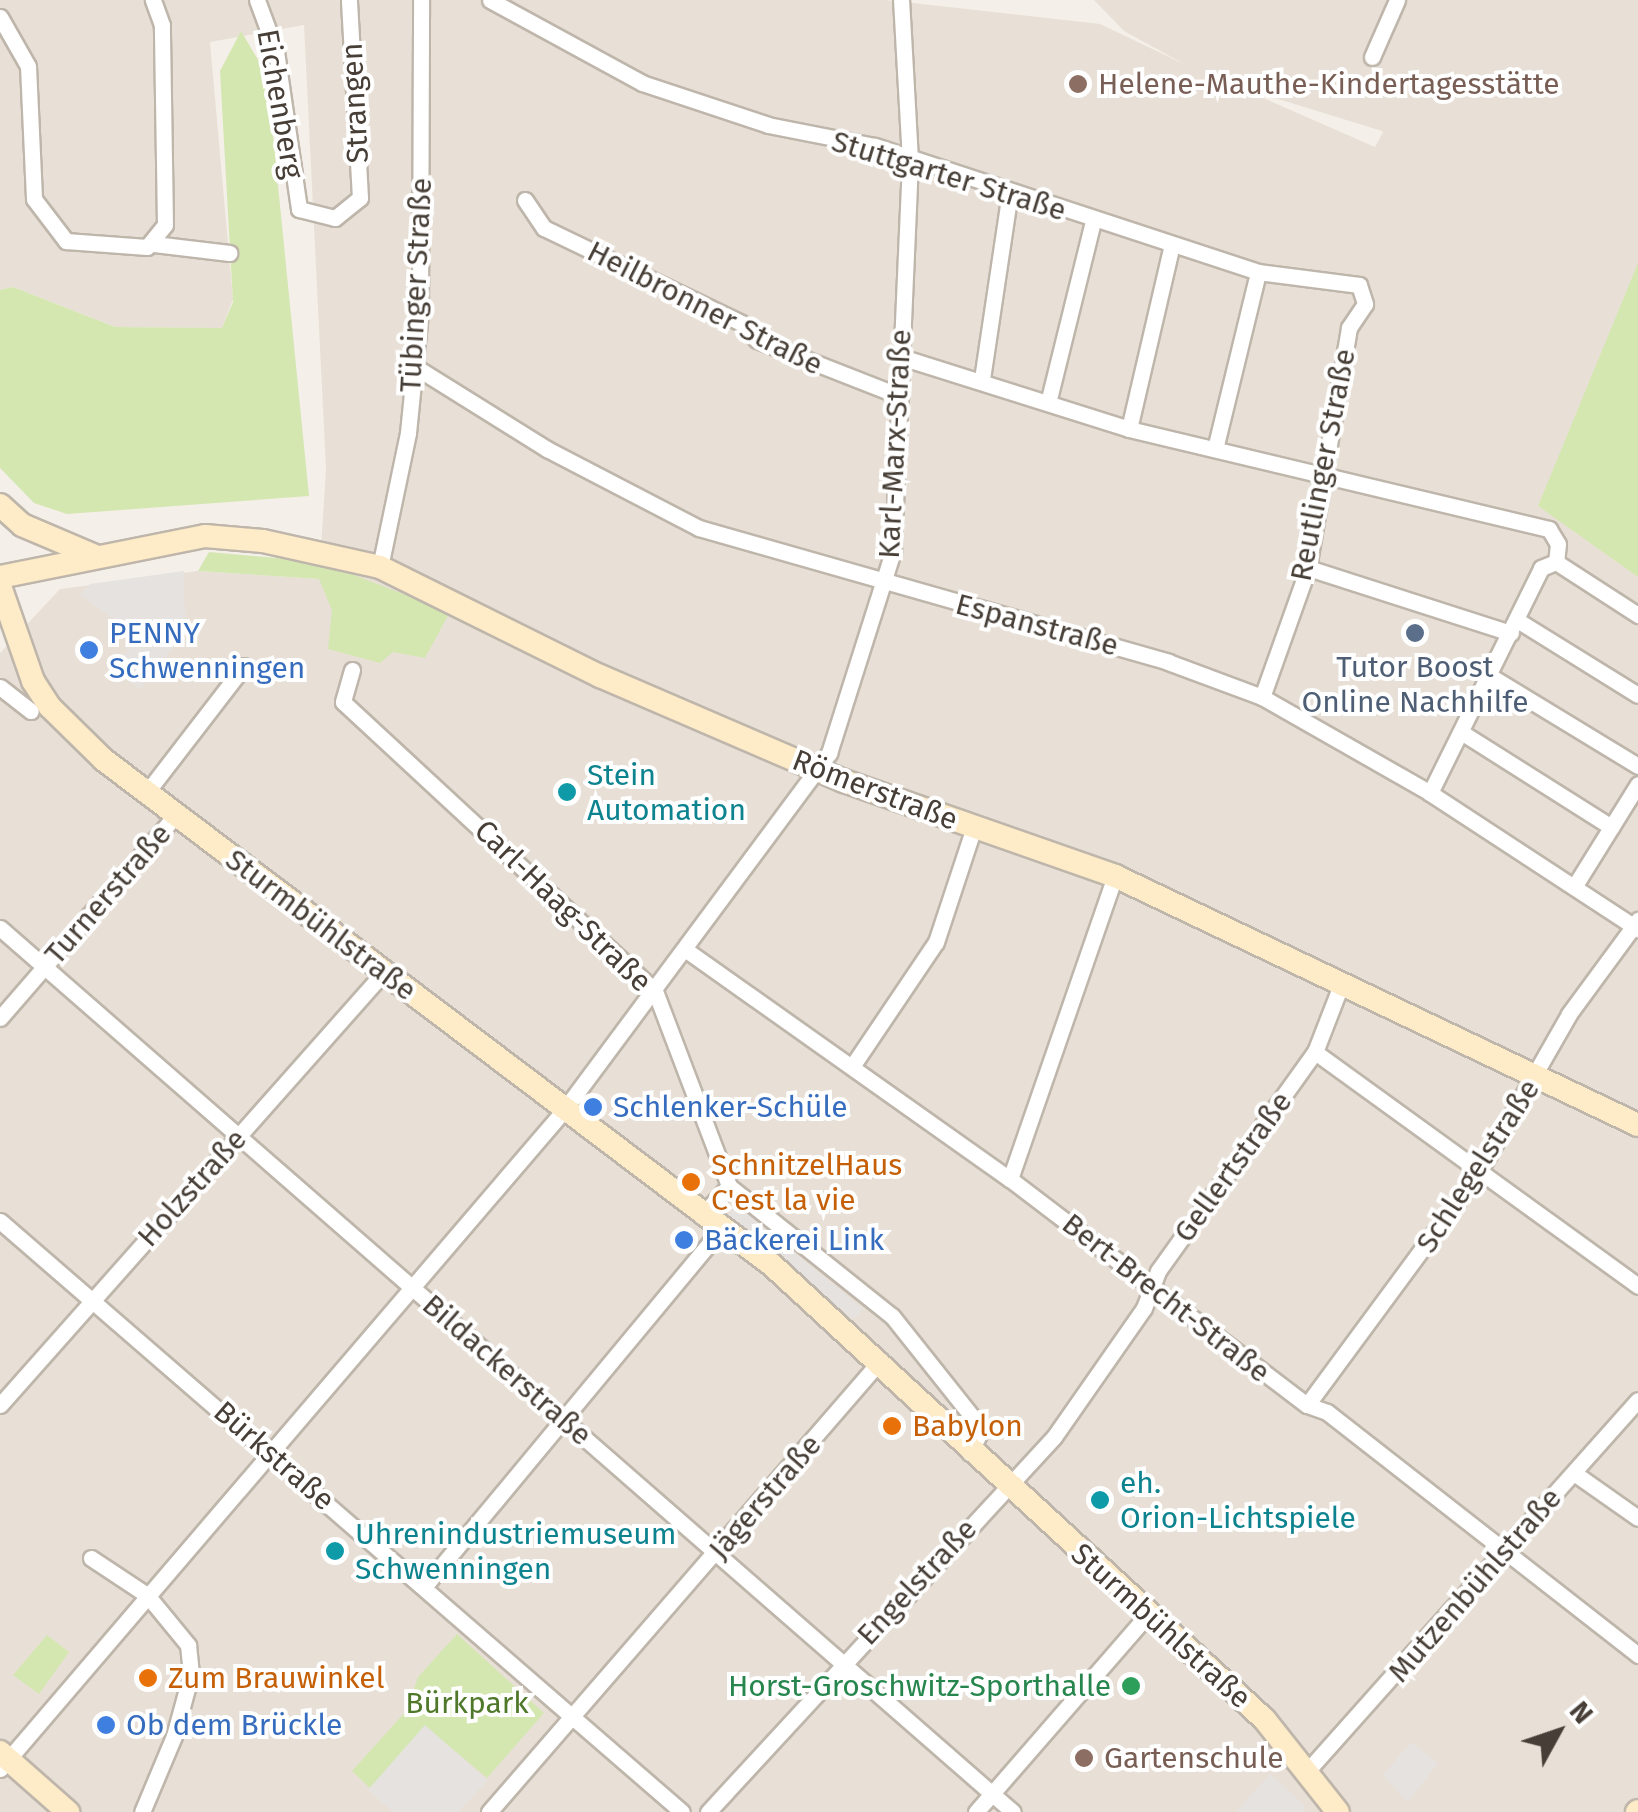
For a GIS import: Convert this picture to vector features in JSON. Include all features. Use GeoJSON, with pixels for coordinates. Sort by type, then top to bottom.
{"type":"FeatureCollection","features":[{"type":"Feature","properties":{"kind":"main road"},"geometry":{"type":"LineString","coordinates":[[0,505],[22,525],[95,556]]}},
{"type":"Feature","properties":{"kind":"main road","name":"Römerstraße"},"geometry":{"type":"LineString","coordinates":[[0,578],[204,536],[343,557],[380,568],[600,676],[819,770],[1115,876],[1638,1125]]}},
{"type":"Feature","properties":{"kind":"main road","name":"Sturmbühlstraße"},"geometry":{"type":"LineString","coordinates":[[0,586],[10,645],[50,707],[176,815],[721,1230],[881,1360],[969,1452],[1310,1769],[1338,1812]]}},
{"type":"Feature","properties":{"kind":"main road"},"geometry":{"type":"LineString","coordinates":[[2,1759],[68,1812]]}},
{"type":"Feature","properties":{"kind":"street"},"geometry":{"type":"LineString","coordinates":[[153,0],[162,25],[158,240]]}},
{"type":"Feature","properties":{"kind":"street","name":"Eichenberg"},"geometry":{"type":"LineString","coordinates":[[257,0],[276,51],[298,209]]}},
{"type":"Feature","properties":{"kind":"street","name":"Strangen"},"geometry":{"type":"LineString","coordinates":[[298,209],[335,218],[360,198],[349,0]]}},
{"type":"Feature","properties":{"kind":"street","name":"Tübinger Straße"},"geometry":{"type":"LineString","coordinates":[[380,568],[395,515],[414,366],[421,0]]}},
{"type":"Feature","properties":{"kind":"street","name":"Stuttgarter Straße"},"geometry":{"type":"LineString","coordinates":[[490,0],[642,84],[768,125],[910,160],[1171,248],[1258,272],[1346,281],[1365,291]]}},
{"type":"Feature","properties":{"kind":"street","name":"Karl-Marx-Straße"},"geometry":{"type":"LineString","coordinates":[[2,1759],[415,1290],[564,1110],[819,770],[886,583],[896,518],[910,160],[901,0]]}},
{"type":"Feature","properties":{"kind":"street"},"geometry":{"type":"LineString","coordinates":[[1372,56],[1396,0]]}},
{"type":"Feature","properties":{"kind":"street"},"geometry":{"type":"LineString","coordinates":[[0,17],[5,36],[28,66],[34,199],[59,235],[75,244],[158,240],[228,253]]}},
{"type":"Feature","properties":{"kind":"street"},"geometry":{"type":"LineString","coordinates":[[982,380],[1010,192]]}},
{"type":"Feature","properties":{"kind":"street","name":"Heilbronner Straße"},"geometry":{"type":"LineString","coordinates":[[525,200],[544,228],[741,322],[756,340],[900,396]]}},
{"type":"Feature","properties":{"kind":"street"},"geometry":{"type":"LineString","coordinates":[[1048,403],[1094,221]]}},
{"type":"Feature","properties":{"kind":"street"},"geometry":{"type":"LineString","coordinates":[[1129,429],[1171,248]]}},
{"type":"Feature","properties":{"kind":"street"},"geometry":{"type":"LineString","coordinates":[[1215,449],[1258,272]]}},
{"type":"Feature","properties":{"kind":"street","name":"Reutlinger Straße"},"geometry":{"type":"LineString","coordinates":[[1262,697],[1308,568],[1349,328],[1365,291]]}},
{"type":"Feature","properties":{"kind":"street"},"geometry":{"type":"LineString","coordinates":[[901,357],[1129,429],[1549,529],[1558,544],[1556,562]]}},
{"type":"Feature","properties":{"kind":"street","name":"Espanstraße"},"geometry":{"type":"LineString","coordinates":[[414,366],[547,449],[700,528],[1152,657],[1262,697],[1430,793],[1636,925]]}},
{"type":"Feature","properties":{"kind":"street"},"geometry":{"type":"LineString","coordinates":[[1556,562],[1638,615]]}},
{"type":"Feature","properties":{"kind":"street"},"geometry":{"type":"LineString","coordinates":[[1430,793],[1542,568],[1556,562]]}},
{"type":"Feature","properties":{"kind":"street"},"geometry":{"type":"LineString","coordinates":[[1308,568],[1514,627],[1638,695]]}},
{"type":"Feature","properties":{"kind":"street"},"geometry":{"type":"LineString","coordinates":[[147,792],[244,666]]}},
{"type":"Feature","properties":{"kind":"street","name":"Carl-Haag-Straße"},"geometry":{"type":"LineString","coordinates":[[352,670],[343,702],[656,991],[729,1186]]}},
{"type":"Feature","properties":{"kind":"street"},"geometry":{"type":"LineString","coordinates":[[1490,676],[1638,766]]}},
{"type":"Feature","properties":{"kind":"street"},"geometry":{"type":"LineString","coordinates":[[0,686],[31,711]]}},
{"type":"Feature","properties":{"kind":"street"},"geometry":{"type":"LineString","coordinates":[[1461,732],[1611,827]]}},
{"type":"Feature","properties":{"kind":"street"},"geometry":{"type":"LineString","coordinates":[[1574,887],[1638,784]]}},
{"type":"Feature","properties":{"kind":"street","name":"Turnerstraße"},"geometry":{"type":"LineString","coordinates":[[0,1018],[176,815]]}},
{"type":"Feature","properties":{"kind":"street"},"geometry":{"type":"LineString","coordinates":[[853,1066],[936,942],[974,827]]}},
{"type":"Feature","properties":{"kind":"street"},"geometry":{"type":"LineString","coordinates":[[1010,1179],[1115,876]]}},
{"type":"Feature","properties":{"kind":"street","name":"Schlegelstraße"},"geometry":{"type":"LineString","coordinates":[[1307,1404],[1479,1172],[1570,1014],[1636,925]]}},
{"type":"Feature","properties":{"kind":"street","name":"Bildackerstraße"},"geometry":{"type":"LineString","coordinates":[[0,928],[1014,1812]]}},
{"type":"Feature","properties":{"kind":"street","name":"Bert-Brecht-Straße"},"geometry":{"type":"LineString","coordinates":[[686,950],[1010,1179],[1307,1404],[1327,1412],[1507,1548],[1638,1655]]}},
{"type":"Feature","properties":{"kind":"street","name":"Holzstraße"},"geometry":{"type":"LineString","coordinates":[[0,1405],[384,972]]}},
{"type":"Feature","properties":{"kind":"street","name":"Gellertstraße"},"geometry":{"type":"LineString","coordinates":[[1006,1485],[1054,1438],[1144,1308],[1152,1286],[1315,1052],[1341,986]]}},
{"type":"Feature","properties":{"kind":"street"},"geometry":{"type":"LineString","coordinates":[[1315,1052],[1638,1286]]}},
{"type":"Feature","properties":{"kind":"street"},"geometry":{"type":"LineString","coordinates":[[701,1216],[729,1186],[892,1316],[982,1430],[969,1452]]}},
{"type":"Feature","properties":{"kind":"street","name":"Bürkstraße"},"geometry":{"type":"LineString","coordinates":[[0,1221],[682,1812]]}},
{"type":"Feature","properties":{"kind":"street"},"geometry":{"type":"LineString","coordinates":[[424,1586],[721,1230]]}},
{"type":"Feature","properties":{"kind":"street","name":"Jägerstraße"},"geometry":{"type":"LineString","coordinates":[[489,1812],[881,1360]]}},
{"type":"Feature","properties":{"kind":"street","name":"Mutzenbühlstraße"},"geometry":{"type":"LineString","coordinates":[[1310,1769],[1638,1400]]}},
{"type":"Feature","properties":{"kind":"street"},"geometry":{"type":"LineString","coordinates":[[1574,1473],[1638,1518]]}},
{"type":"Feature","properties":{"kind":"street","name":"Engelstraße"},"geometry":{"type":"LineString","coordinates":[[708,1812],[1006,1485]]}},
{"type":"Feature","properties":{"kind":"street"},"geometry":{"type":"LineString","coordinates":[[91,1558],[147,1595],[188,1645],[191,1674],[160,1782],[142,1812]]}},
{"type":"Feature","properties":{"kind":"street"},"geometry":{"type":"LineString","coordinates":[[976,1812],[1147,1615]]}},
{"type":"Feature","properties":{"kind":"shaded area"},"geometry":{"type":"Polygon","coordinates":[[[0,0],[886,0],[1100,24],[1186,65],[1124,31],[1094,0],[1638,0],[1638,1812],[0,1812],[0,653],[60,589],[198,571],[319,579],[326,469],[304,25],[210,42],[233,299],[222,328],[115,327],[13,287],[0,290],[0,0]],[[1236,86],[1375,147],[1383,132],[1236,86]]]}},
{"type":"Feature","properties":{"kind":"shaded area"},"geometry":{"type":"Polygon","coordinates":[[[184,571],[185,628],[173,627],[180,637],[140,689],[114,670],[138,636],[80,595],[90,584],[184,571]]]}},
{"type":"Feature","properties":{"kind":"shaded area"},"geometry":{"type":"Polygon","coordinates":[[[736,1205],[863,1309],[853,1319],[728,1216],[736,1205]]]}},
{"type":"Feature","properties":{"kind":"shaded area"},"geometry":{"type":"Polygon","coordinates":[[[425,1725],[487,1780],[459,1812],[393,1812],[368,1790],[425,1725]]]}},
{"type":"Feature","properties":{"kind":"shaded area"},"geometry":{"type":"Polygon","coordinates":[[[1411,1742],[1438,1763],[1408,1802],[1383,1775],[1411,1742]]]}},
{"type":"Feature","properties":{"kind":"shaded area"},"geometry":{"type":"Polygon","coordinates":[[[1270,1774],[1304,1805],[1304,1812],[1236,1812],[1270,1774]]]}},
{"type":"Feature","properties":{"kind":"green space"},"geometry":{"type":"Polygon","coordinates":[[[241,31],[267,75],[309,496],[67,514],[34,503],[0,468],[0,290],[13,287],[115,327],[222,328],[233,302],[220,71],[241,31]]]}},
{"type":"Feature","properties":{"kind":"green space"},"geometry":{"type":"Polygon","coordinates":[[[1638,263],[1638,577],[1538,506],[1638,263]]]}},
{"type":"Feature","properties":{"kind":"green space"},"geometry":{"type":"Polygon","coordinates":[[[209,552],[320,562],[450,612],[425,658],[393,652],[380,663],[328,649],[332,610],[319,579],[198,571],[209,552]]]}},
{"type":"Feature","properties":{"kind":"green space","name":"Bürkpark"},"geometry":{"type":"Polygon","coordinates":[[[457,1634],[544,1713],[487,1778],[425,1726],[370,1788],[352,1771],[407,1710],[418,1677],[457,1634]]]}},
{"type":"Feature","properties":{"kind":"green space"},"geometry":{"type":"Polygon","coordinates":[[[47,1635],[69,1652],[39,1694],[13,1675],[47,1635]]]}},
{"type":"Feature","properties":{"kind":"place","name":"Helene-Mauthe-Kindertagesstätte"},"geometry":{"type":"Point","coordinates":[1078,84]}},
{"type":"Feature","properties":{"kind":"place","name":"Tutor Boost Online Nachhilfe"},"geometry":{"type":"Point","coordinates":[1415,633]}},
{"type":"Feature","properties":{"kind":"place","name":"PENNY Schwenningen"},"geometry":{"type":"Point","coordinates":[89,650]}},
{"type":"Feature","properties":{"kind":"place","name":"Stein Automation"},"geometry":{"type":"Point","coordinates":[567,792]}},
{"type":"Feature","properties":{"kind":"place","name":"Schlenker-Schüle"},"geometry":{"type":"Point","coordinates":[593,1107]}},
{"type":"Feature","properties":{"kind":"place","name":"SchnitzelHaus C'est la vie"},"geometry":{"type":"Point","coordinates":[691,1182]}},
{"type":"Feature","properties":{"kind":"place","name":"Bäckerei Link"},"geometry":{"type":"Point","coordinates":[684,1240]}},
{"type":"Feature","properties":{"kind":"place","name":"Babylon"},"geometry":{"type":"Point","coordinates":[892,1426]}},
{"type":"Feature","properties":{"kind":"place","name":"eh. Orion-Lichtspiele"},"geometry":{"type":"Point","coordinates":[1100,1500]}},
{"type":"Feature","properties":{"kind":"place","name":"Uhrenindustriemuseum Schwenningen"},"geometry":{"type":"Point","coordinates":[335,1551]}},
{"type":"Feature","properties":{"kind":"place","name":"Zum Brauwinkel"},"geometry":{"type":"Point","coordinates":[148,1678]}},
{"type":"Feature","properties":{"kind":"place","name":"Horst-Groschwitz-Sporthalle"},"geometry":{"type":"Point","coordinates":[1131,1686]}},
{"type":"Feature","properties":{"kind":"place","name":"Ob dem Brückle"},"geometry":{"type":"Point","coordinates":[106,1725]}},
{"type":"Feature","properties":{"kind":"place","name":"Gartenschule"},"geometry":{"type":"Point","coordinates":[1084,1758]}}]}
